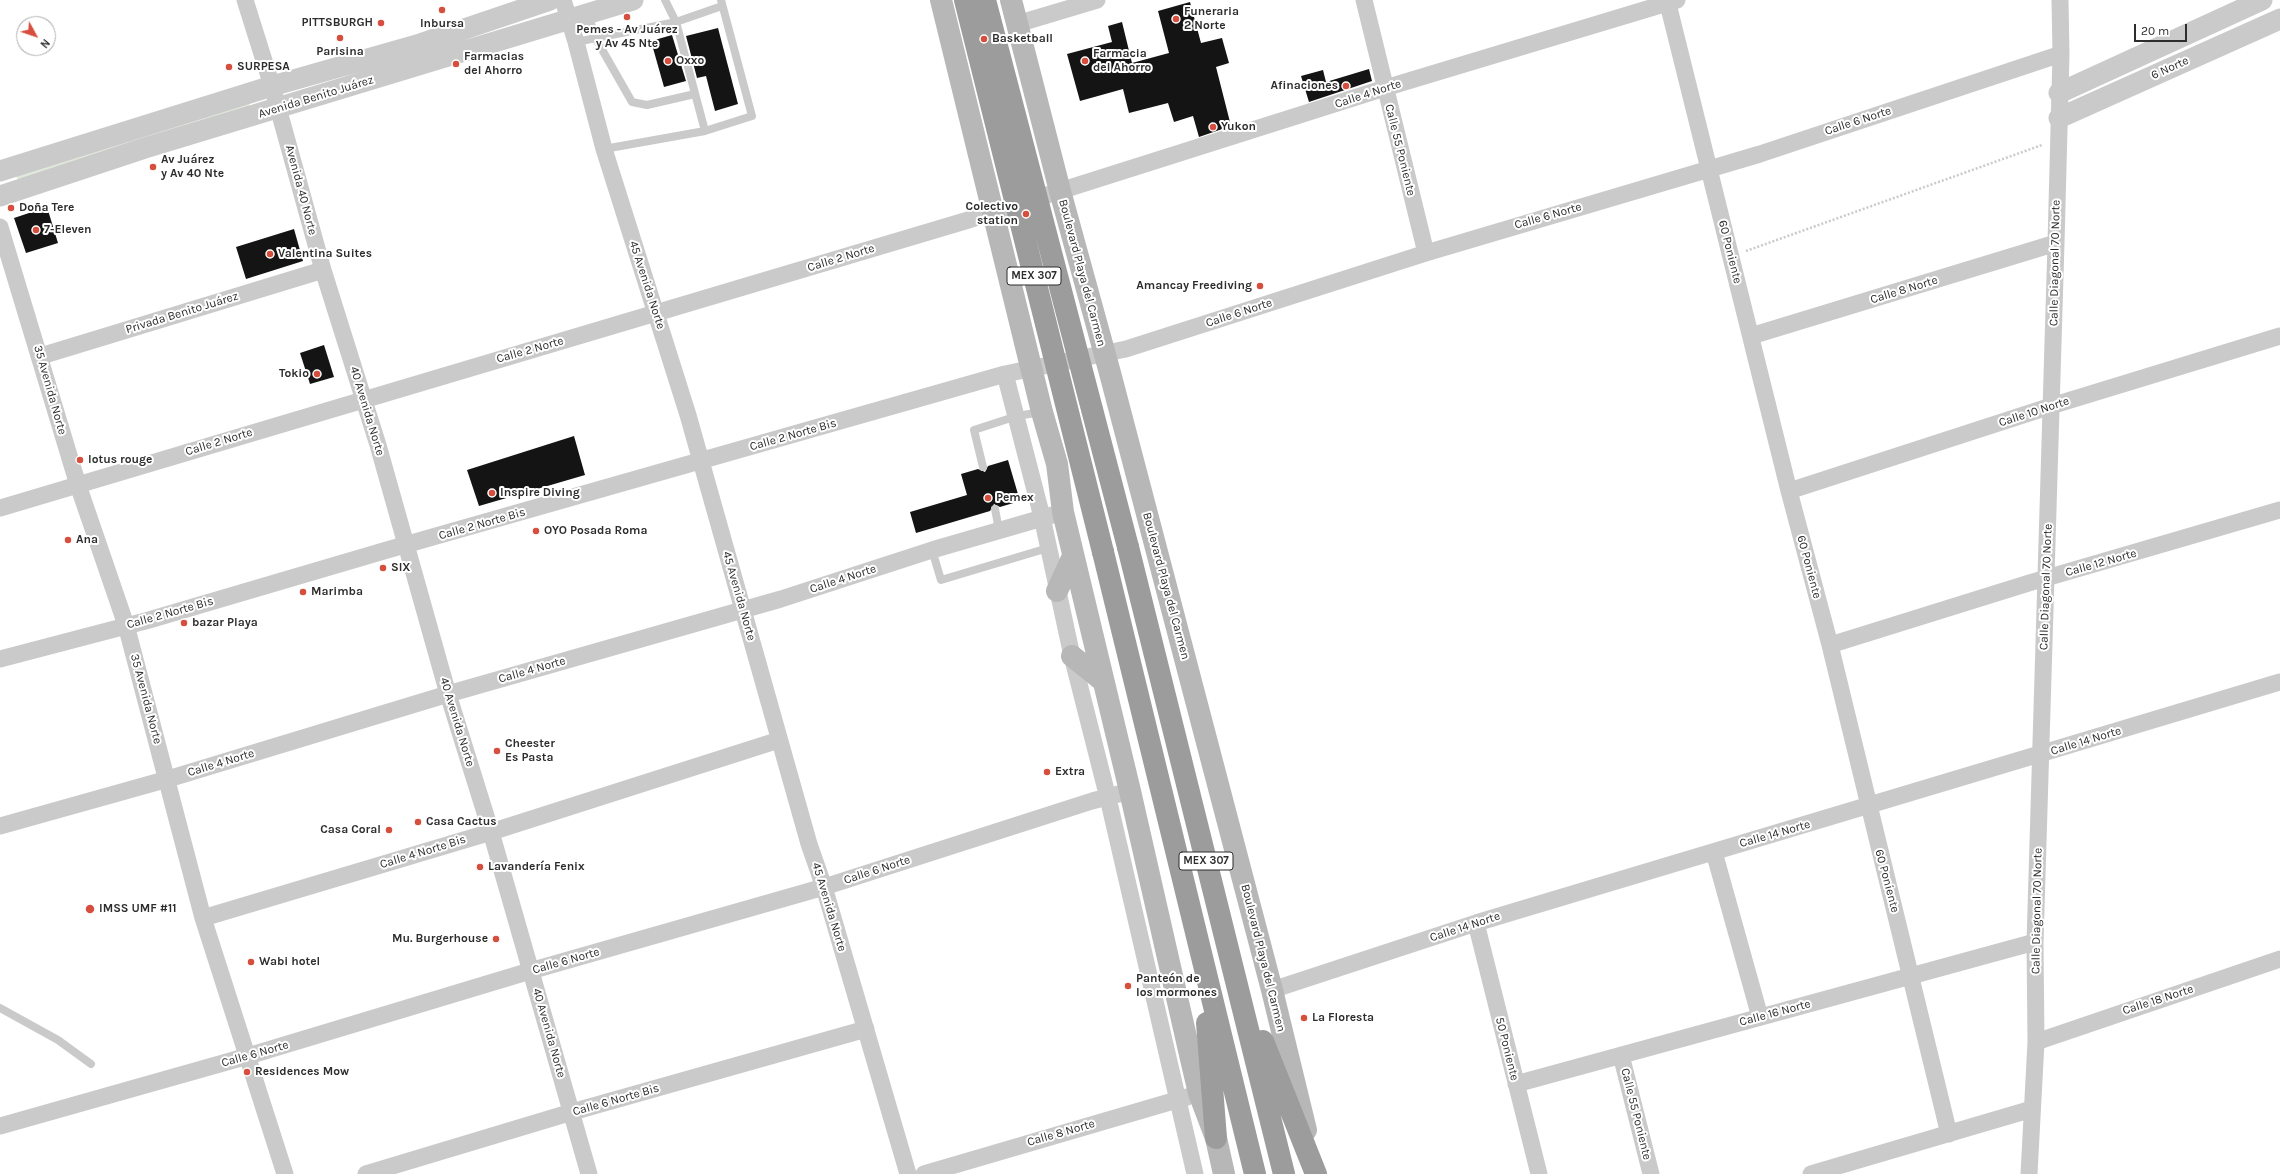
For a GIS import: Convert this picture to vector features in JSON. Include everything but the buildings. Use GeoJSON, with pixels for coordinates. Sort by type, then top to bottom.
{"type":"FeatureCollection","features":[{"type":"Feature","properties":{"kind":"highway","name":"MEX 307"},"geometry":{"type":"LineString","coordinates":[[965,0],[1103,552],[1255,1174]]}},
{"type":"Feature","properties":{"kind":"highway","name":"MEX 307"},"geometry":{"type":"LineString","coordinates":[[985,0],[1128,547],[1284,1174]]}},
{"type":"Feature","properties":{"kind":"highway"},"geometry":{"type":"LineString","coordinates":[[1201,958],[1216,1138]]}},
{"type":"Feature","properties":{"kind":"highway"},"geometry":{"type":"LineString","coordinates":[[1233,966],[1316,1174]]}},
{"type":"Feature","properties":{"kind":"main road"},"geometry":{"type":"LineString","coordinates":[[941,0],[994,211],[1042,412],[1057,464],[1063,512],[1130,791],[1199,1093],[1216,1138],[1224,1174]]}},
{"type":"Feature","properties":{"kind":"main road","name":"Boulevard Playa del Carmen"},"geometry":{"type":"LineString","coordinates":[[1014,8],[1060,191],[1272,990],[1316,1174]]}},
{"type":"Feature","properties":{"kind":"main road"},"geometry":{"type":"LineString","coordinates":[[1058,591],[1073,556]]}},
{"type":"Feature","properties":{"kind":"main road"},"geometry":{"type":"LineString","coordinates":[[1072,656],[1103,681]]}},
{"type":"Feature","properties":{"kind":"street","name":"Avenida 40 Norte"},"geometry":{"type":"LineString","coordinates":[[245,0],[272,86],[323,270]]}},
{"type":"Feature","properties":{"kind":"street","name":"Avenida Benito Juárez"},"geometry":{"type":"LineString","coordinates":[[0,171],[272,86],[420,44],[550,0]]}},
{"type":"Feature","properties":{"kind":"street","name":"Avenida Benito Juárez"},"geometry":{"type":"LineString","coordinates":[[0,196],[145,148],[278,109],[573,10],[633,0]]}},
{"type":"Feature","properties":{"kind":"street"},"geometry":{"type":"LineString","coordinates":[[1014,8],[1097,0]]}},
{"type":"Feature","properties":{"kind":"street","name":"Calle 55 Poniente"},"geometry":{"type":"LineString","coordinates":[[1364,0],[1426,253]]}},
{"type":"Feature","properties":{"kind":"street","name":"Calle Diagonal 70 Norte"},"geometry":{"type":"LineString","coordinates":[[2029,1174],[2036,1042],[2035,942],[2042,755],[2056,243],[2061,54],[2060,0]]}},
{"type":"Feature","properties":{"kind":"street"},"geometry":{"type":"LineString","coordinates":[[2059,93],[2262,0]]}},
{"type":"Feature","properties":{"kind":"street","name":"Calle 4 Norte"},"geometry":{"type":"LineString","coordinates":[[1060,191],[1385,88],[1670,1]]}},
{"type":"Feature","properties":{"kind":"street","name":"60 Poniente"},"geometry":{"type":"LineString","coordinates":[[1670,1],[1789,491],[1830,645],[1868,807],[1912,976],[1950,1134]]}},
{"type":"Feature","properties":{"kind":"street","name":"45 Avenida Norte"},"geometry":{"type":"LineString","coordinates":[[573,10],[576,42],[604,149],[701,461],[809,844],[824,887],[908,1174]]}},
{"type":"Feature","properties":{"kind":"street","name":"6 Norte"},"geometry":{"type":"LineString","coordinates":[[2059,118],[2280,19]]}},
{"type":"Feature","properties":{"kind":"street","name":"Calle 6 Norte"},"geometry":{"type":"LineString","coordinates":[[1032,368],[1104,355],[1426,253],[1710,169],[2061,54]]}},
{"type":"Feature","properties":{"kind":"street","name":"Calle 2 Norte"},"geometry":{"type":"LineString","coordinates":[[0,508],[1060,191]]}},
{"type":"Feature","properties":{"kind":"street","name":"35 Avenida Norte"},"geometry":{"type":"LineString","coordinates":[[0,227],[41,356],[78,485],[126,626],[168,779],[203,918],[285,1174]]}},
{"type":"Feature","properties":{"kind":"street","name":"Calle 8 Norte"},"geometry":{"type":"LineString","coordinates":[[1751,336],[2056,243]]}},
{"type":"Feature","properties":{"kind":"street","name":"Privada Benito Juárez"},"geometry":{"type":"LineString","coordinates":[[41,356],[323,270]]}},
{"type":"Feature","properties":{"kind":"street","name":"40 Avenida Norte"},"geometry":{"type":"LineString","coordinates":[[323,270],[364,398],[405,546],[448,694],[491,832],[589,1174]]}},
{"type":"Feature","properties":{"kind":"street","name":"Calle 10 Norte"},"geometry":{"type":"LineString","coordinates":[[1789,491],[2051,406],[2280,336]]}},
{"type":"Feature","properties":{"kind":"street","name":"Calle 2 Norte Bis"},"geometry":{"type":"LineString","coordinates":[[0,659],[126,626],[1006,374],[1032,368]]}},
{"type":"Feature","properties":{"kind":"street"},"geometry":{"type":"LineString","coordinates":[[1006,374],[1042,517],[1072,656],[1108,798],[1195,1174]]}},
{"type":"Feature","properties":{"kind":"street","name":"Calle 12 Norte"},"geometry":{"type":"LineString","coordinates":[[1830,645],[2046,578],[2280,510]]}},
{"type":"Feature","properties":{"kind":"street","name":"Calle 4 Norte"},"geometry":{"type":"LineString","coordinates":[[0,826],[168,779],[448,694],[743,609],[932,550],[1063,512]]}},
{"type":"Feature","properties":{"kind":"street","name":"Calle 14 Norte"},"geometry":{"type":"LineString","coordinates":[[1272,990],[1476,923],[2042,755],[2280,682]]}},
{"type":"Feature","properties":{"kind":"street","name":"Calle 4 Norte Bis"},"geometry":{"type":"LineString","coordinates":[[203,918],[491,832],[779,740]]}},
{"type":"Feature","properties":{"kind":"street","name":"Calle 6 Norte"},"geometry":{"type":"LineString","coordinates":[[0,1126],[248,1056],[530,971],[824,887],[1085,803],[1130,791]]}},
{"type":"Feature","properties":{"kind":"street"},"geometry":{"type":"LineString","coordinates":[[1714,852],[1760,1017]]}},
{"type":"Feature","properties":{"kind":"street","name":"50 Poniente"},"geometry":{"type":"LineString","coordinates":[[1476,923],[1539,1174]]}},
{"type":"Feature","properties":{"kind":"street","name":"Calle 16 Norte"},"geometry":{"type":"LineString","coordinates":[[1516,1084],[2035,942]]}},
{"type":"Feature","properties":{"kind":"street","name":"Calle 18 Norte"},"geometry":{"type":"LineString","coordinates":[[2036,1042],[2280,959]]}},
{"type":"Feature","properties":{"kind":"street","name":"Calle 6 Norte Bis"},"geometry":{"type":"LineString","coordinates":[[366,1174],[572,1112],[866,1029]]}},
{"type":"Feature","properties":{"kind":"street","name":"Calle 55 Poniente"},"geometry":{"type":"LineString","coordinates":[[1621,1055],[1650,1174]]}},
{"type":"Feature","properties":{"kind":"street","name":"Calle 8 Norte"},"geometry":{"type":"LineString","coordinates":[[924,1174],[1199,1093]]}},
{"type":"Feature","properties":{"kind":"street"},"geometry":{"type":"LineString","coordinates":[[1811,1174],[1950,1134],[2032,1108]]}},
{"type":"Feature","properties":{"kind":"lane"},"geometry":{"type":"LineString","coordinates":[[665,0],[676,22],[705,131]]}},
{"type":"Feature","properties":{"kind":"lane"},"geometry":{"type":"LineString","coordinates":[[576,42],[676,22],[722,3],[752,116],[705,131],[604,149]]}},
{"type":"Feature","properties":{"kind":"lane"},"geometry":{"type":"LineString","coordinates":[[573,10],[596,39],[632,102],[647,105],[695,94]]}},
{"type":"Feature","properties":{"kind":"lane"},"geometry":{"type":"LineString","coordinates":[[982,467],[974,430],[1017,416],[1042,412]]}},
{"type":"Feature","properties":{"kind":"lane"},"geometry":{"type":"LineString","coordinates":[[995,509],[999,530]]}},
{"type":"Feature","properties":{"kind":"lane"},"geometry":{"type":"LineString","coordinates":[[932,550],[941,580],[1048,548]]}},
{"type":"Feature","properties":{"kind":"lane"},"geometry":{"type":"LineString","coordinates":[[0,1008],[58,1040],[91,1064]]}},
{"type":"Feature","properties":{"kind":"path"},"geometry":{"type":"LineString","coordinates":[[1731,256],[2058,139]]}},
{"type":"Feature","properties":{"kind":"shaded area"},"geometry":{"type":"Polygon","coordinates":[[[248,103],[251,107],[19,180],[16,177],[20,174],[248,103]]]}},
{"type":"Feature","properties":{"kind":"place","name":"Inbursa"},"geometry":{"type":"Point","coordinates":[442,10]}},
{"type":"Feature","properties":{"kind":"place","name":"Pemes - Av Juárez y Av 45 Nte"},"geometry":{"type":"Point","coordinates":[627,17]}},
{"type":"Feature","properties":{"kind":"place","name":"Funeraria 2 Norte"},"geometry":{"type":"Point","coordinates":[1176,19]}},
{"type":"Feature","properties":{"kind":"place","name":"PITTSBURGH"},"geometry":{"type":"Point","coordinates":[381,23]}},
{"type":"Feature","properties":{"kind":"place","name":"Parisina"},"geometry":{"type":"Point","coordinates":[340,38]}},
{"type":"Feature","properties":{"kind":"place","name":"Basketball"},"geometry":{"type":"Point","coordinates":[984,39]}},
{"type":"Feature","properties":{"kind":"place","name":"Oxxo"},"geometry":{"type":"Point","coordinates":[668,61]}},
{"type":"Feature","properties":{"kind":"place","name":"Farmacia del Ahorro"},"geometry":{"type":"Point","coordinates":[1085,61]}},
{"type":"Feature","properties":{"kind":"place","name":"Farmacias del Ahorro"},"geometry":{"type":"Point","coordinates":[456,64]}},
{"type":"Feature","properties":{"kind":"place","name":"SURPESA"},"geometry":{"type":"Point","coordinates":[229,67]}},
{"type":"Feature","properties":{"kind":"place","name":"Afinaciones"},"geometry":{"type":"Point","coordinates":[1346,86]}},
{"type":"Feature","properties":{"kind":"place","name":"Yukon"},"geometry":{"type":"Point","coordinates":[1213,127]}},
{"type":"Feature","properties":{"kind":"place","name":"Av Juárez y Av 40 Nte"},"geometry":{"type":"Point","coordinates":[153,167]}},
{"type":"Feature","properties":{"kind":"place","name":"Doña Tere"},"geometry":{"type":"Point","coordinates":[11,208]}},
{"type":"Feature","properties":{"kind":"place","name":"Colectivo station"},"geometry":{"type":"Point","coordinates":[1026,214]}},
{"type":"Feature","properties":{"kind":"place","name":"7-Eleven"},"geometry":{"type":"Point","coordinates":[36,230]}},
{"type":"Feature","properties":{"kind":"place","name":"Valentina Suites"},"geometry":{"type":"Point","coordinates":[270,254]}},
{"type":"Feature","properties":{"kind":"place","name":"Amancay Freediving"},"geometry":{"type":"Point","coordinates":[1260,286]}},
{"type":"Feature","properties":{"kind":"place","name":"Tokio"},"geometry":{"type":"Point","coordinates":[317,374]}},
{"type":"Feature","properties":{"kind":"place","name":"lotus rouge"},"geometry":{"type":"Point","coordinates":[80,460]}},
{"type":"Feature","properties":{"kind":"place","name":"Inspire Diving"},"geometry":{"type":"Point","coordinates":[492,493]}},
{"type":"Feature","properties":{"kind":"place","name":"Pemex"},"geometry":{"type":"Point","coordinates":[988,498]}},
{"type":"Feature","properties":{"kind":"place","name":"OYO Posada Roma"},"geometry":{"type":"Point","coordinates":[536,531]}},
{"type":"Feature","properties":{"kind":"place","name":"Ana"},"geometry":{"type":"Point","coordinates":[68,540]}},
{"type":"Feature","properties":{"kind":"place","name":"SIX"},"geometry":{"type":"Point","coordinates":[383,568]}},
{"type":"Feature","properties":{"kind":"place","name":"Marimba"},"geometry":{"type":"Point","coordinates":[303,592]}},
{"type":"Feature","properties":{"kind":"place","name":"bazar Playa"},"geometry":{"type":"Point","coordinates":[184,623]}},
{"type":"Feature","properties":{"kind":"place","name":"Cheester Es Pasta"},"geometry":{"type":"Point","coordinates":[497,751]}},
{"type":"Feature","properties":{"kind":"place","name":"Extra"},"geometry":{"type":"Point","coordinates":[1047,772]}},
{"type":"Feature","properties":{"kind":"place","name":"Casa Cactus"},"geometry":{"type":"Point","coordinates":[418,822]}},
{"type":"Feature","properties":{"kind":"place","name":"Casa Coral"},"geometry":{"type":"Point","coordinates":[389,830]}},
{"type":"Feature","properties":{"kind":"place","name":"Lavandería Fenix"},"geometry":{"type":"Point","coordinates":[480,867]}},
{"type":"Feature","properties":{"kind":"place","name":"IMSS UMF #11"},"geometry":{"type":"Point","coordinates":[90,909]}},
{"type":"Feature","properties":{"kind":"place","name":"Mu. Burgerhouse"},"geometry":{"type":"Point","coordinates":[496,939]}},
{"type":"Feature","properties":{"kind":"place","name":"Wabi hotel"},"geometry":{"type":"Point","coordinates":[251,962]}},
{"type":"Feature","properties":{"kind":"place","name":"Panteón de los mormones"},"geometry":{"type":"Point","coordinates":[1128,986]}},
{"type":"Feature","properties":{"kind":"place","name":"La Floresta"},"geometry":{"type":"Point","coordinates":[1304,1018]}},
{"type":"Feature","properties":{"kind":"place","name":"Residences Mow"},"geometry":{"type":"Point","coordinates":[247,1072]}}]}
